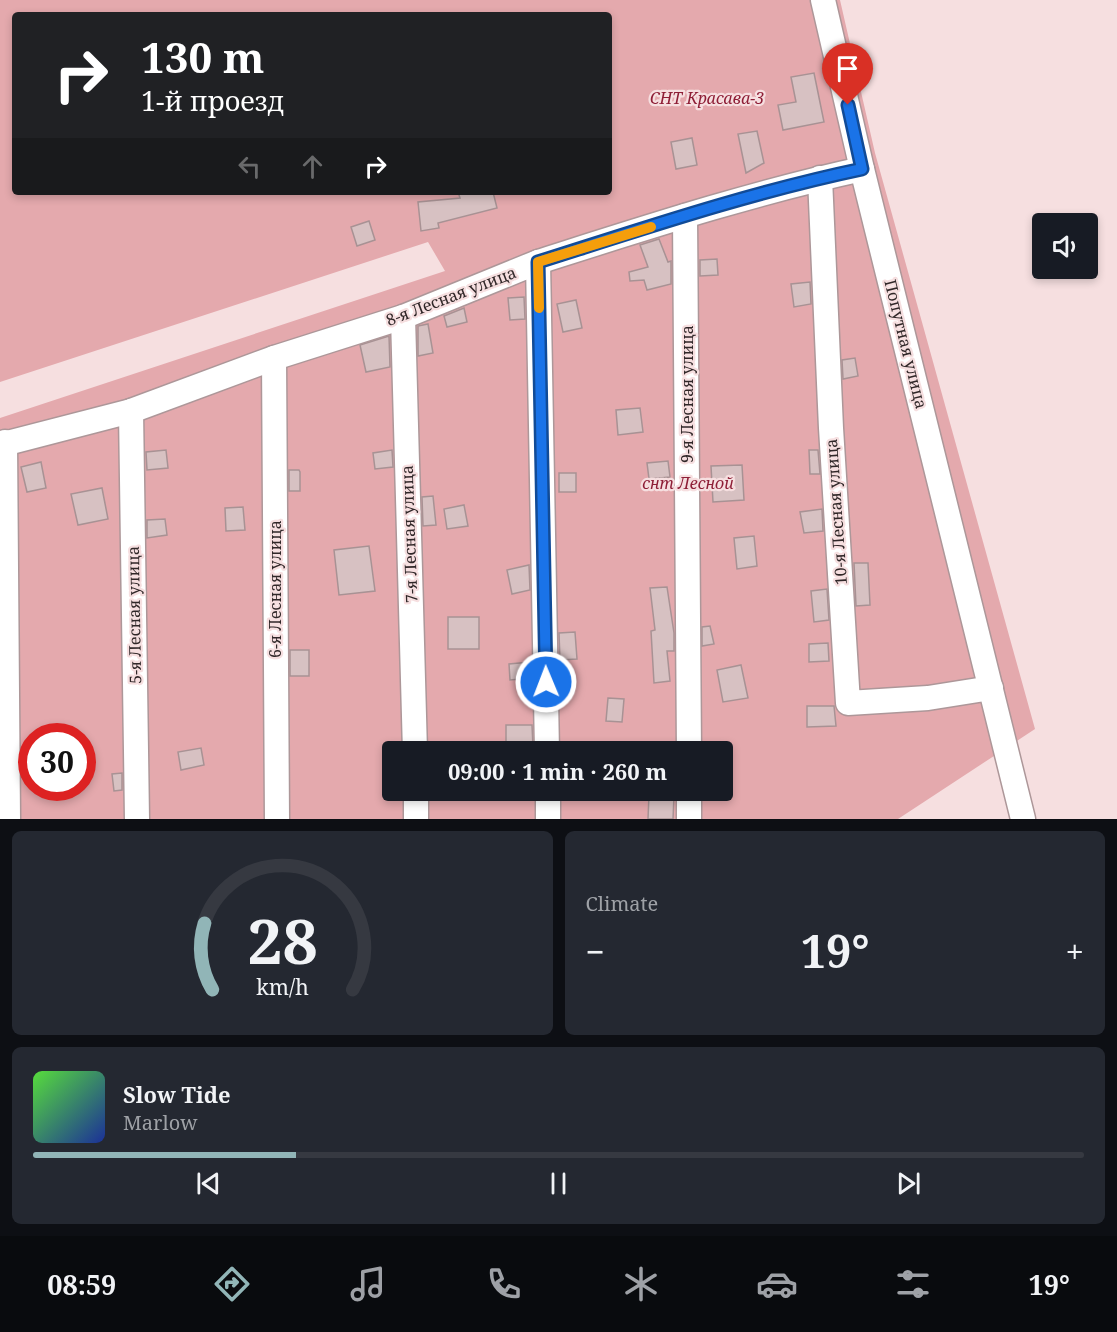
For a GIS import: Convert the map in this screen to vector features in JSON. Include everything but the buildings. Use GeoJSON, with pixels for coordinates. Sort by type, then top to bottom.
{"type":"FeatureCollection","features":[{"type":"Feature","properties":{"kind":"street","name":"Попутная улица"},"geometry":{"type":"LineString","coordinates":[[823,0],[862,169],[1023,819]]}},
{"type":"Feature","properties":{"kind":"street"},"geometry":{"type":"LineString","coordinates":[[538,262],[685,216],[820,178],[862,169]]}},
{"type":"Feature","properties":{"kind":"street","name":"10-я Лесная улица"},"geometry":{"type":"LineString","coordinates":[[820,178],[831,428],[848,704],[927,698],[991,688]]}},
{"type":"Feature","properties":{"kind":"street","name":"9-я Лесная улица"},"geometry":{"type":"LineString","coordinates":[[685,216],[689,741]]}},
{"type":"Feature","properties":{"kind":"street","name":"8-я Лесная улица"},"geometry":{"type":"LineString","coordinates":[[3,444],[131,411],[274,358],[403,317],[538,262],[547,741]]}},
{"type":"Feature","properties":{"kind":"street","name":"7-я Лесная улица"},"geometry":{"type":"LineString","coordinates":[[403,317],[415,741]]}},
{"type":"Feature","properties":{"kind":"street","name":"6-я Лесная улица"},"geometry":{"type":"LineString","coordinates":[[274,358],[277,819]]}},
{"type":"Feature","properties":{"kind":"street","name":"5-я Лесная улица"},"geometry":{"type":"LineString","coordinates":[[131,411],[137,819]]}},
{"type":"Feature","properties":{"kind":"street"},"geometry":{"type":"LineString","coordinates":[[3,444],[8,819]]}},
{"type":"Feature","properties":{"kind":"street"},"geometry":{"type":"LineString","coordinates":[[416,801],[416,819]]}},
{"type":"Feature","properties":{"kind":"street"},"geometry":{"type":"LineString","coordinates":[[548,801],[548,819]]}},
{"type":"Feature","properties":{"kind":"street"},"geometry":{"type":"LineString","coordinates":[[689,801],[689,819]]}},
{"type":"Feature","properties":{"kind":"green space","name":"снт Лесной"},"geometry":{"type":"Polygon","coordinates":[[[0,0],[840,0],[875,153],[1035,729],[898,819],[0,819],[0,418],[445,271],[428,242],[0,382],[0,0]]]}},
{"type":"Feature","properties":{"kind":"slow traffic"},"geometry":{"type":"LineString","coordinates":[[539,308],[538,262],[651,227]]}},
{"type":"Feature","properties":{"kind":"route"},"geometry":{"type":"LineString","coordinates":[[546,682],[538,262],[685,216],[820,178],[862,169],[848,105]]}},
{"type":"Feature","properties":{"kind":"park label","name":"СНТ Красава-3"},"geometry":{"type":"Point","coordinates":[707,98]}}]}
